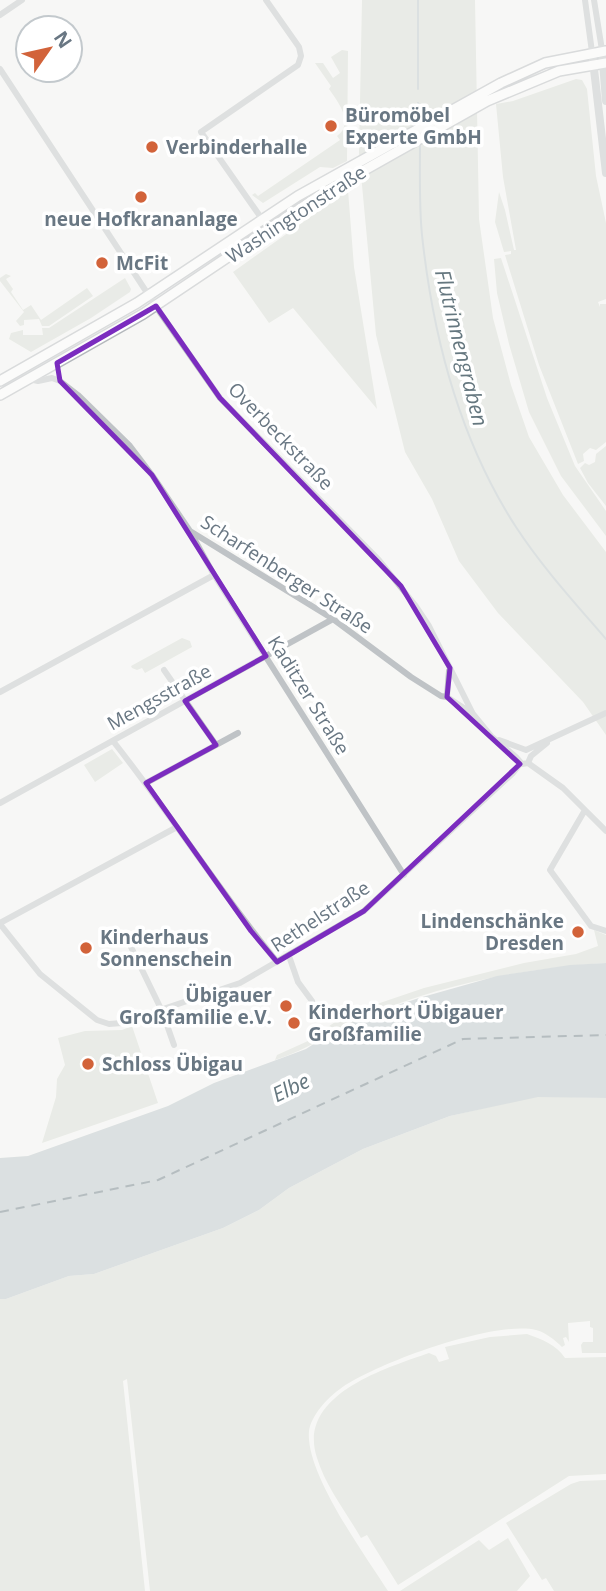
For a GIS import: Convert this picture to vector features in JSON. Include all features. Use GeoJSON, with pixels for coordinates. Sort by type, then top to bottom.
{"type":"FeatureCollection","features":[{"type":"Feature","properties":{"kind":"main road","name":"Washingtonstraße"},"geometry":{"type":"LineString","coordinates":[[0,382],[149,295],[262,219],[545,63],[604,51]]}},
{"type":"Feature","properties":{"kind":"main road","name":"Washingtonstraße"},"geometry":{"type":"LineString","coordinates":[[487,96],[550,74],[601,63]]}},
{"type":"Feature","properties":{"kind":"main road","name":"Washingtonstraße"},"geometry":{"type":"LineString","coordinates":[[0,395],[156,306],[349,172]]}},
{"type":"Feature","properties":{"kind":"street"},"geometry":{"type":"LineString","coordinates":[[0,15],[22,0]]}},
{"type":"Feature","properties":{"kind":"street"},"geometry":{"type":"LineString","coordinates":[[262,219],[201,132],[298,65],[301,56],[299,47],[266,0]]}},
{"type":"Feature","properties":{"kind":"street"},"geometry":{"type":"LineString","coordinates":[[585,0],[592,52],[601,63],[606,101]]}},
{"type":"Feature","properties":{"kind":"street"},"geometry":{"type":"LineString","coordinates":[[594,0],[604,51],[601,63],[606,173]]}},
{"type":"Feature","properties":{"kind":"street","name":"Overbeckstraße"},"geometry":{"type":"LineString","coordinates":[[0,69],[220,398],[401,586],[429,626],[473,714]]}},
{"type":"Feature","properties":{"kind":"street"},"geometry":{"type":"LineString","coordinates":[[57,363],[56,371],[60,381]]}},
{"type":"Feature","properties":{"kind":"street"},"geometry":{"type":"LineString","coordinates":[[28,379],[38,382],[52,378],[60,381]]}},
{"type":"Feature","properties":{"kind":"street","name":"Scharfenberger Straße"},"geometry":{"type":"LineString","coordinates":[[60,381],[130,446],[190,531],[334,619],[411,677],[473,714],[491,736],[518,760]]}},
{"type":"Feature","properties":{"kind":"street","name":"Kaditzer Straße"},"geometry":{"type":"LineString","coordinates":[[190,531],[214,575],[404,875]]}},
{"type":"Feature","properties":{"kind":"street"},"geometry":{"type":"LineString","coordinates":[[0,692],[214,575]]}},
{"type":"Feature","properties":{"kind":"street","name":"Mengsstraße"},"geometry":{"type":"LineString","coordinates":[[0,803],[334,619]]}},
{"type":"Feature","properties":{"kind":"street"},"geometry":{"type":"LineString","coordinates":[[447,697],[450,668]]}},
{"type":"Feature","properties":{"kind":"street"},"geometry":{"type":"LineString","coordinates":[[164,670],[216,745]]}},
{"type":"Feature","properties":{"kind":"street"},"geometry":{"type":"LineString","coordinates":[[606,713],[523,750],[606,831]]}},
{"type":"Feature","properties":{"kind":"street"},"geometry":{"type":"LineString","coordinates":[[146,783],[238,733]]}},
{"type":"Feature","properties":{"kind":"street","name":"Scharfenberger Straße"},"geometry":{"type":"LineString","coordinates":[[491,736],[523,750]]}},
{"type":"Feature","properties":{"kind":"street"},"geometry":{"type":"LineString","coordinates":[[518,760],[530,759],[554,737]]}},
{"type":"Feature","properties":{"kind":"street"},"geometry":{"type":"LineString","coordinates":[[113,741],[243,920],[277,962]]}},
{"type":"Feature","properties":{"kind":"street","name":"Rethelstraße"},"geometry":{"type":"LineString","coordinates":[[0,923],[40,974],[97,1020],[109,1024],[122,1023],[162,1011],[240,983],[364,911],[513,773],[523,750]]}},
{"type":"Feature","properties":{"kind":"street"},"geometry":{"type":"LineString","coordinates":[[585,810],[550,870],[591,926],[606,932]]}},
{"type":"Feature","properties":{"kind":"street"},"geometry":{"type":"LineString","coordinates":[[0,923],[177,827]]}},
{"type":"Feature","properties":{"kind":"street"},"geometry":{"type":"LineString","coordinates":[[131,947],[162,1011],[174,1045]]}},
{"type":"Feature","properties":{"kind":"street"},"geometry":{"type":"LineString","coordinates":[[289,956],[298,982],[312,1001]]}},
{"type":"Feature","properties":{"kind":"highlighted area"},"geometry":{"type":"Polygon","coordinates":[[[156,306],[220,398],[401,586],[450,668],[447,697],[520,764],[364,911],[277,962],[251,931],[146,783],[216,745],[185,701],[266,656],[152,475],[60,381],[57,363],[156,306]]]}},
{"type":"Feature","properties":{"kind":"shaded area"},"geometry":{"type":"Polygon","coordinates":[[[362,0],[475,0],[479,219],[493,318],[511,385],[529,437],[563,495],[606,552],[606,735],[583,702],[498,613],[459,561],[432,499],[405,452],[376,335],[359,153],[362,0]]]}},
{"type":"Feature","properties":{"kind":"shaded area"},"geometry":{"type":"Polygon","coordinates":[[[342,50],[348,51],[347,161],[333,168],[320,167],[263,203],[252,195],[255,193],[258,196],[340,140],[337,136],[345,125],[345,119],[329,89],[331,86],[315,63],[323,63],[333,78],[340,73],[331,57],[342,50]]]}},
{"type":"Feature","properties":{"kind":"shaded area"},"geometry":{"type":"Polygon","coordinates":[[[576,79],[582,80],[587,89],[596,176],[606,223],[606,299],[598,302],[600,307],[600,304],[606,304],[606,442],[596,450],[590,448],[583,454],[584,461],[578,464],[539,365],[505,255],[511,254],[511,251],[504,252],[495,222],[499,192],[516,250],[503,177],[496,104],[513,101],[576,79]]]}},
{"type":"Feature","properties":{"kind":"shaded area"},"geometry":{"type":"Polygon","coordinates":[[[348,190],[354,267],[377,409],[293,308],[269,323],[233,272],[348,190]]]}},
{"type":"Feature","properties":{"kind":"shaded area"},"geometry":{"type":"Polygon","coordinates":[[[501,258],[547,398],[575,466],[606,511],[606,536],[561,476],[529,412],[497,293],[494,259],[501,258]]]}},
{"type":"Feature","properties":{"kind":"shaded area"},"geometry":{"type":"Polygon","coordinates":[[[6,274],[11,276],[6,279],[23,310],[31,305],[41,320],[87,288],[93,296],[49,326],[42,326],[39,319],[24,320],[24,325],[20,326],[16,321],[24,312],[0,281],[6,274]]]}},
{"type":"Feature","properties":{"kind":"shaded area"},"geometry":{"type":"Polygon","coordinates":[[[125,278],[130,292],[31,352],[9,339],[11,333],[23,330],[23,335],[43,335],[42,328],[49,328],[125,278]]]}},
{"type":"Feature","properties":{"kind":"shaded area"},"geometry":{"type":"Polygon","coordinates":[[[606,446],[606,506],[580,468],[585,463],[589,465],[595,462],[596,454],[606,446]]]}},
{"type":"Feature","properties":{"kind":"shaded area"},"geometry":{"type":"Polygon","coordinates":[[[182,638],[190,641],[192,647],[145,673],[142,668],[132,668],[131,666],[182,638]]]}},
{"type":"Feature","properties":{"kind":"shaded area"},"geometry":{"type":"Polygon","coordinates":[[[112,749],[123,763],[95,782],[84,765],[112,749]]]}},
{"type":"Feature","properties":{"kind":"shaded area"},"geometry":{"type":"Polygon","coordinates":[[[594,930],[606,935],[606,963],[545,969],[454,986],[367,1016],[275,1060],[277,1055],[308,1041],[335,1022],[374,1005],[424,988],[524,963],[576,954],[598,946],[594,930]]]}},
{"type":"Feature","properties":{"kind":"shaded area"},"geometry":{"type":"Polygon","coordinates":[[[132,1026],[158,1103],[42,1143],[56,1097],[57,1079],[65,1065],[58,1038],[85,1031],[122,1030],[132,1026]]]}},
{"type":"Feature","properties":{"kind":"shaded area"},"geometry":{"type":"Polygon","coordinates":[[[538,1096],[606,1098],[606,1353],[582,1353],[583,1342],[593,1342],[590,1321],[568,1323],[569,1342],[566,1337],[563,1338],[565,1345],[562,1347],[536,1330],[492,1331],[435,1346],[379,1368],[340,1389],[325,1402],[316,1413],[309,1431],[316,1469],[338,1513],[388,1591],[150,1591],[127,1379],[123,1381],[145,1591],[0,1591],[0,1299],[69,1276],[94,1274],[223,1228],[259,1210],[289,1188],[363,1149],[450,1116],[538,1096]]]}},
{"type":"Feature","properties":{"kind":"shaded area"},"geometry":{"type":"Polygon","coordinates":[[[527,1334],[553,1346],[565,1358],[606,1357],[606,1474],[569,1476],[398,1585],[367,1535],[361,1538],[326,1479],[317,1458],[314,1436],[320,1417],[332,1401],[349,1387],[390,1367],[429,1353],[436,1356],[439,1362],[449,1359],[445,1347],[490,1337],[527,1334]]]}},
{"type":"Feature","properties":{"kind":"shaded area"},"geometry":{"type":"Polygon","coordinates":[[[606,1480],[606,1591],[554,1591],[546,1578],[542,1580],[506,1523],[571,1484],[606,1480]]]}},
{"type":"Feature","properties":{"kind":"shaded area"},"geometry":{"type":"Polygon","coordinates":[[[508,1538],[530,1576],[517,1591],[400,1591],[479,1540],[489,1550],[508,1538]]]}},
{"type":"Feature","properties":{"kind":"water","name":"Elbe"},"geometry":{"type":"Polygon","coordinates":[[[606,963],[606,1098],[538,1097],[450,1116],[363,1149],[289,1188],[259,1210],[223,1228],[94,1274],[69,1276],[0,1299],[0,1158],[28,1156],[168,1106],[214,1083],[306,1049],[330,1033],[368,1015],[419,998],[497,976],[570,965],[606,963]]]}},
{"type":"Feature","properties":{"kind":"waterway","name":"Flutrinnengraben"},"geometry":{"type":"LineString","coordinates":[[418,0],[418,89]]}},
{"type":"Feature","properties":{"kind":"waterway","name":"Flutrinnengraben"},"geometry":{"type":"LineString","coordinates":[[418,103],[419,124]]}},
{"type":"Feature","properties":{"kind":"waterway","name":"Flutrinnengraben"},"geometry":{"type":"LineString","coordinates":[[420,144],[420,212],[427,274],[442,349],[464,423],[479,459],[516,527],[548,571],[606,639]]}},
{"type":"Feature","properties":{"kind":"ferry route"},"geometry":{"type":"LineString","coordinates":[[0,1212],[158,1180],[463,1039],[606,1035]]}},
{"type":"Feature","properties":{"kind":"place","name":"Büromöbel Experte GmbH"},"geometry":{"type":"Point","coordinates":[331,126]}},
{"type":"Feature","properties":{"kind":"place","name":"Verbinderhalle"},"geometry":{"type":"Point","coordinates":[152,147]}},
{"type":"Feature","properties":{"kind":"place","name":"neue Hofkrananlage"},"geometry":{"type":"Point","coordinates":[141,197]}},
{"type":"Feature","properties":{"kind":"place","name":"McFit"},"geometry":{"type":"Point","coordinates":[102,263]}},
{"type":"Feature","properties":{"kind":"place","name":"Lindenschänke Dresden"},"geometry":{"type":"Point","coordinates":[578,932]}},
{"type":"Feature","properties":{"kind":"place","name":"Kinderhaus Sonnenschein"},"geometry":{"type":"Point","coordinates":[86,948]}},
{"type":"Feature","properties":{"kind":"place","name":"Übigauer Großfamilie e.V."},"geometry":{"type":"Point","coordinates":[286,1006]}},
{"type":"Feature","properties":{"kind":"place","name":"Kinderhort Übigauer Großfamilie"},"geometry":{"type":"Point","coordinates":[294,1023]}},
{"type":"Feature","properties":{"kind":"place","name":"Schloss Übigau"},"geometry":{"type":"Point","coordinates":[88,1064]}}]}
